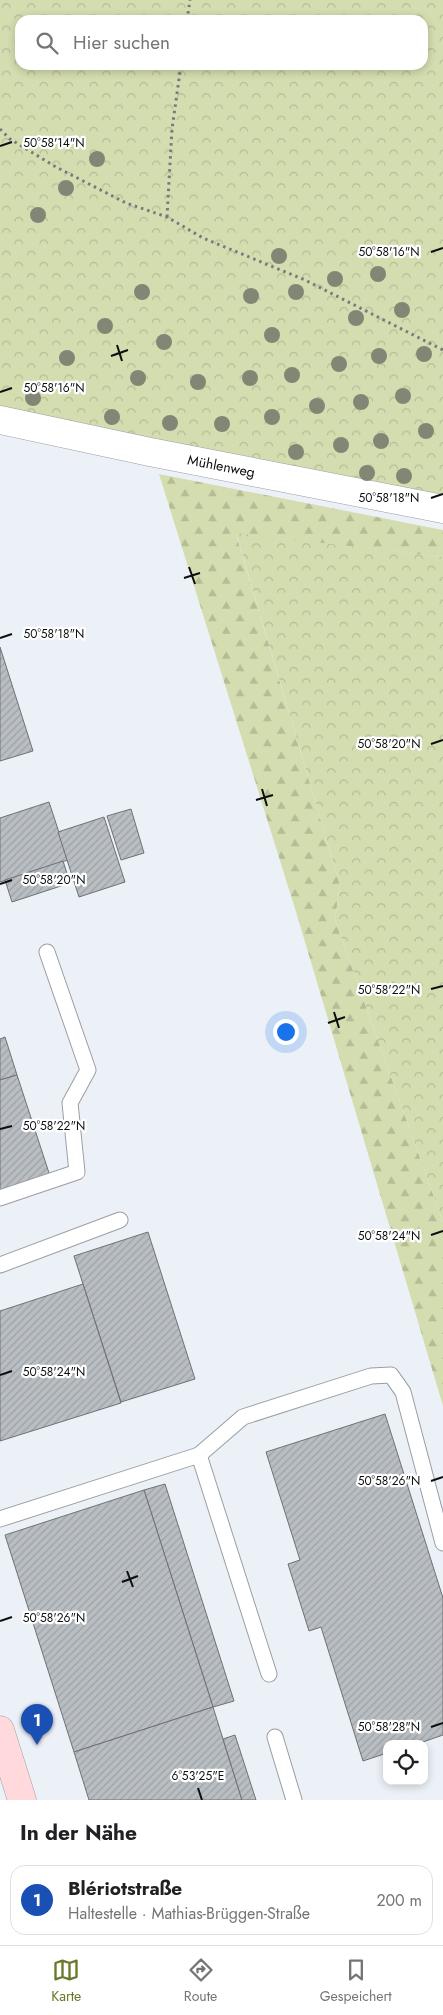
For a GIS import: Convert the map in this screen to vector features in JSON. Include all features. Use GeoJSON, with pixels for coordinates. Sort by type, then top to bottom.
{"type":"FeatureCollection","features":[{"type":"Feature","properties":{"kind":"street","name":"Mühlenweg"},"geometry":{"type":"LineString","coordinates":[[0,420],[150,452],[443,509]]}},
{"type":"Feature","properties":{"kind":"street"},"geometry":{"type":"LineString","coordinates":[[0,1730],[22,1800]]}},
{"type":"Feature","properties":{"kind":"lane"},"geometry":{"type":"LineString","coordinates":[[0,1198],[77,1172],[70,1103],[88,1070],[47,952]]}},
{"type":"Feature","properties":{"kind":"lane"},"geometry":{"type":"LineString","coordinates":[[0,1266],[120,1220]]}},
{"type":"Feature","properties":{"kind":"lane"},"geometry":{"type":"LineString","coordinates":[[0,1518],[199,1455],[243,1417],[372,1376],[391,1375],[404,1392],[443,1543]]}},
{"type":"Feature","properties":{"kind":"lane"},"geometry":{"type":"LineString","coordinates":[[199,1455],[269,1674]]}},
{"type":"Feature","properties":{"kind":"lane"},"geometry":{"type":"LineString","coordinates":[[275,1737],[294,1800]]}},
{"type":"Feature","properties":{"kind":"path"},"geometry":{"type":"LineString","coordinates":[[188,15],[190,0]]}},
{"type":"Feature","properties":{"kind":"path"},"geometry":{"type":"LineString","coordinates":[[168,217],[172,129],[180,70]]}},
{"type":"Feature","properties":{"kind":"path"},"geometry":{"type":"LineString","coordinates":[[0,129],[10,139],[56,167],[126,204],[168,217],[203,238],[305,280],[443,350]]}},
{"type":"Feature","properties":{"kind":"green space"},"geometry":{"type":"Polygon","coordinates":[[[0,0],[443,0],[443,499],[0,409],[0,0]]]}},
{"type":"Feature","properties":{"kind":"green space"},"geometry":{"type":"Polygon","coordinates":[[[159,474],[443,530],[443,557],[236,534],[340,885],[335,920],[443,1222],[443,1406],[297,915],[159,474]]]}},
{"type":"Feature","properties":{"kind":"green space"},"geometry":{"type":"Polygon","coordinates":[[[236,533],[443,557],[443,1222],[335,920],[340,885],[236,533]]]}},
{"type":"Feature","properties":{"kind":"building"},"geometry":{"type":"Polygon","coordinates":[[[0,647],[33,751],[0,761],[0,647]]]}},
{"type":"Feature","properties":{"kind":"building"},"geometry":{"type":"Polygon","coordinates":[[[49,802],[68,860],[0,882],[0,818],[49,802]]]}},
{"type":"Feature","properties":{"kind":"building"},"geometry":{"type":"Polygon","coordinates":[[[131,809],[144,853],[121,860],[107,816],[131,809]]]}},
{"type":"Feature","properties":{"kind":"building"},"geometry":{"type":"Polygon","coordinates":[[[104,817],[125,882],[79,897],[58,832],[104,817]]]}},
{"type":"Feature","properties":{"kind":"building"},"geometry":{"type":"Polygon","coordinates":[[[63,861],[70,883],[12,902],[5,880],[63,861]]]}},
{"type":"Feature","properties":{"kind":"building"},"geometry":{"type":"Polygon","coordinates":[[[5,1037],[17,1075],[0,1080],[0,1039],[5,1037]]]}},
{"type":"Feature","properties":{"kind":"building"},"geometry":{"type":"Polygon","coordinates":[[[17,1075],[50,1176],[0,1192],[0,1080],[17,1075]]]}},
{"type":"Feature","properties":{"kind":"building"},"geometry":{"type":"Polygon","coordinates":[[[148,1232],[195,1379],[121,1402],[74,1256],[148,1232]]]}},
{"type":"Feature","properties":{"kind":"building"},"geometry":{"type":"Polygon","coordinates":[[[83,1284],[121,1403],[0,1441],[0,1311],[83,1284]]]}},
{"type":"Feature","properties":{"kind":"building"},"geometry":{"type":"Polygon","coordinates":[[[385,1414],[443,1598],[443,1735],[428,1740],[383,1740],[383,1754],[363,1761],[321,1627],[309,1631],[288,1564],[300,1560],[266,1452],[385,1414]]]}},
{"type":"Feature","properties":{"kind":"building"},"geometry":{"type":"Polygon","coordinates":[[[165,1484],[234,1701],[213,1707],[144,1490],[165,1484]]]}},
{"type":"Feature","properties":{"kind":"building"},"geometry":{"type":"Polygon","coordinates":[[[144,1490],[213,1707],[74,1752],[5,1535],[144,1490]]]}},
{"type":"Feature","properties":{"kind":"building"},"geometry":{"type":"Polygon","coordinates":[[[213,1707],[242,1800],[89,1800],[74,1752],[213,1707]]]}},
{"type":"Feature","properties":{"kind":"building"},"geometry":{"type":"Polygon","coordinates":[[[235,1735],[256,1800],[242,1800],[223,1739],[235,1735]]]}},
{"type":"Feature","properties":{"kind":"place","name":"Blériotstraße"},"geometry":{"type":"Point","coordinates":[37,1745]}}]}
